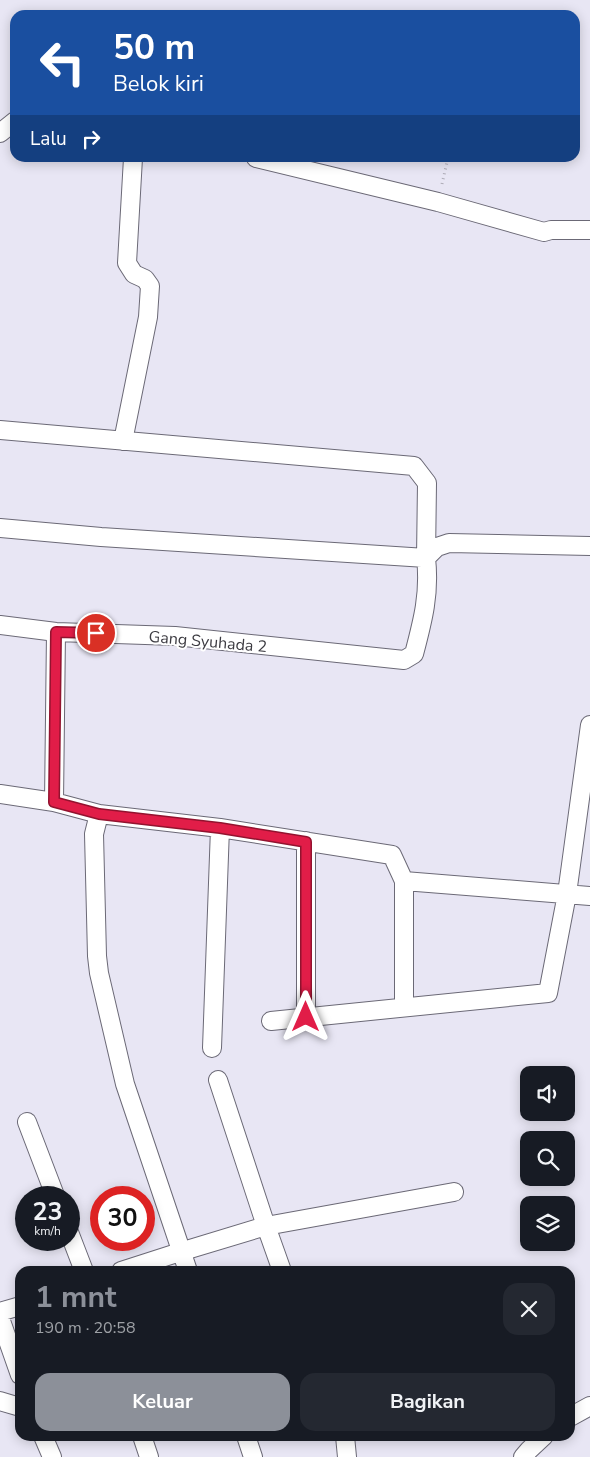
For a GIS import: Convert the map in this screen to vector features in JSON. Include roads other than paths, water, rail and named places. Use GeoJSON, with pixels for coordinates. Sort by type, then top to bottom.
{"type":"FeatureCollection","features":[{"type":"Feature","properties":{"kind":"street"},"geometry":{"type":"LineString","coordinates":[[0,133],[10,125]]}},
{"type":"Feature","properties":{"kind":"street"},"geometry":{"type":"LineString","coordinates":[[123,441],[148,317],[150,286],[145,279],[134,274],[127,263],[133,162]]}},
{"type":"Feature","properties":{"kind":"street"},"geometry":{"type":"LineString","coordinates":[[273,162],[438,202],[544,232],[552,230],[590,230]]}},
{"type":"Feature","properties":{"kind":"street"},"geometry":{"type":"LineString","coordinates":[[0,430],[414,466],[427,483],[426,558]]}},
{"type":"Feature","properties":{"kind":"street"},"geometry":{"type":"LineString","coordinates":[[0,528],[101,537],[426,558],[437,547],[449,543],[590,546]]}},
{"type":"Feature","properties":{"kind":"street","name":"Gang Syuhada 2"},"geometry":{"type":"LineString","coordinates":[[0,626],[56,632],[175,636],[404,660],[414,654],[426,611],[429,578],[426,558]]}},
{"type":"Feature","properties":{"kind":"street"},"geometry":{"type":"LineString","coordinates":[[54,802],[56,632]]}},
{"type":"Feature","properties":{"kind":"street"},"geometry":{"type":"LineString","coordinates":[[271,1021],[548,993],[567,894],[590,725]]}},
{"type":"Feature","properties":{"kind":"street"},"geometry":{"type":"LineString","coordinates":[[0,794],[54,802],[99,814],[220,828],[392,855],[404,880],[404,1007]]}},
{"type":"Feature","properties":{"kind":"street"},"geometry":{"type":"LineString","coordinates":[[99,814],[94,834],[98,973],[126,1084],[186,1266]]}},
{"type":"Feature","properties":{"kind":"street"},"geometry":{"type":"LineString","coordinates":[[212,1048],[220,828]]}},
{"type":"Feature","properties":{"kind":"street"},"geometry":{"type":"LineString","coordinates":[[306,842],[306,1017]]}},
{"type":"Feature","properties":{"kind":"street"},"geometry":{"type":"LineString","coordinates":[[404,880],[590,896]]}},
{"type":"Feature","properties":{"kind":"street"},"geometry":{"type":"LineString","coordinates":[[218,1080],[280,1266]]}},
{"type":"Feature","properties":{"kind":"street"},"geometry":{"type":"LineString","coordinates":[[27,1122],[51,1186]]}},
{"type":"Feature","properties":{"kind":"street"},"geometry":{"type":"LineString","coordinates":[[137,1266],[266,1226],[454,1192]]}},
{"type":"Feature","properties":{"kind":"street"},"geometry":{"type":"LineString","coordinates":[[76,1251],[82,1266]]}},
{"type":"Feature","properties":{"kind":"street"},"geometry":{"type":"LineString","coordinates":[[0,1312],[15,1308]]}},
{"type":"Feature","properties":{"kind":"street"},"geometry":{"type":"LineString","coordinates":[[0,1318],[15,1361]]}},
{"type":"Feature","properties":{"kind":"street"},"geometry":{"type":"LineString","coordinates":[[0,1401],[15,1406]]}},
{"type":"Feature","properties":{"kind":"street"},"geometry":{"type":"LineString","coordinates":[[575,1414],[590,1406]]}},
{"type":"Feature","properties":{"kind":"street"},"geometry":{"type":"LineString","coordinates":[[46,1441],[52,1457]]}},
{"type":"Feature","properties":{"kind":"street"},"geometry":{"type":"LineString","coordinates":[[144,1441],[149,1457]]}},
{"type":"Feature","properties":{"kind":"street"},"geometry":{"type":"LineString","coordinates":[[248,1441],[253,1457]]}},
{"type":"Feature","properties":{"kind":"street"},"geometry":{"type":"LineString","coordinates":[[345,1441],[347,1457]]}},
{"type":"Feature","properties":{"kind":"street"},"geometry":{"type":"LineString","coordinates":[[523,1457],[538,1441]]}}]}
